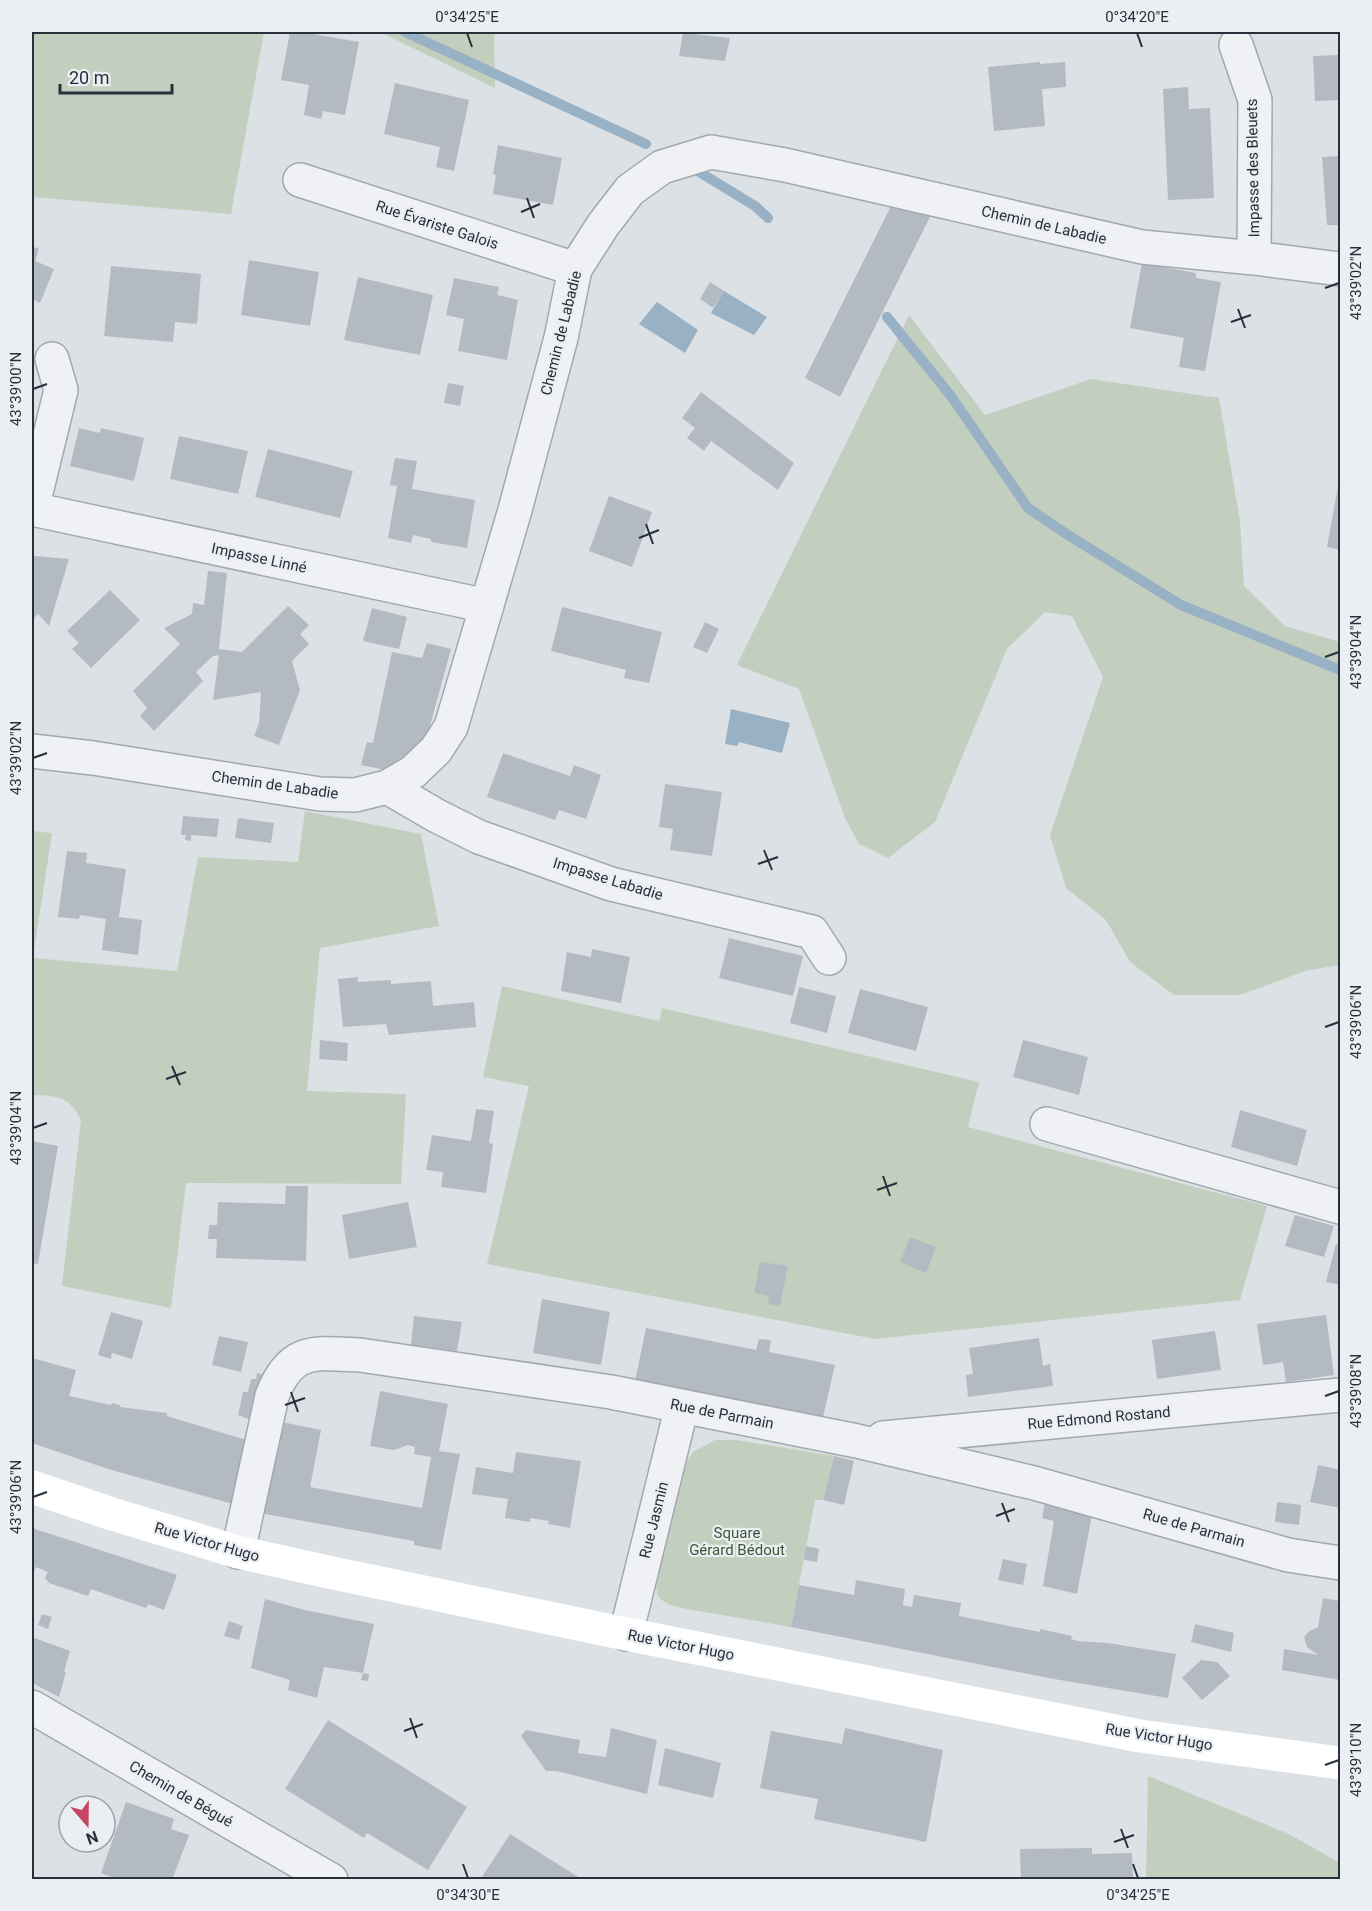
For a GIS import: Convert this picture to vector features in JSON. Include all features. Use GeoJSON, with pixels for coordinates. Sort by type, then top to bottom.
{"type":"FeatureCollection","features":[{"type":"Feature","properties":{"kind":"main road","name":"Rue Victor Hugo"},"geometry":{"type":"LineString","coordinates":[[32,1486],[112,1514],[238,1552],[333,1574],[1140,1736],[1341,1763]]}},
{"type":"Feature","properties":{"kind":"street","name":"Impasse des Bleuets"},"geometry":{"type":"LineString","coordinates":[[1236,45],[1255,100],[1254,258]]}},
{"type":"Feature","properties":{"kind":"street","name":"Chemin de Labadie"},"geometry":{"type":"LineString","coordinates":[[32,752],[93,758],[320,794],[355,795],[387,787],[421,765],[436,750],[451,727],[561,338],[575,269],[603,225],[630,190],[662,167],[711,152],[784,165],[1142,248],[1341,268]]}},
{"type":"Feature","properties":{"kind":"street","name":"Rue Évariste Galois"},"geometry":{"type":"LineString","coordinates":[[300,180],[575,269]]}},
{"type":"Feature","properties":{"kind":"street","name":"Impasse Linné"},"geometry":{"type":"LineString","coordinates":[[52,359],[61,390],[32,509],[487,606]]}},
{"type":"Feature","properties":{"kind":"street","name":"Impasse Labadie"},"geometry":{"type":"LineString","coordinates":[[387,787],[479,837],[610,884],[812,932],[829,958]]}},
{"type":"Feature","properties":{"kind":"street"},"geometry":{"type":"LineString","coordinates":[[1047,1124],[1341,1206]]}},
{"type":"Feature","properties":{"kind":"street","name":"Rue de Parmain"},"geometry":{"type":"LineString","coordinates":[[238,1552],[272,1396],[279,1378],[292,1363],[318,1353],[360,1355],[600,1390],[857,1441],[1034,1483],[1288,1555],[1341,1563]]}},
{"type":"Feature","properties":{"kind":"street","name":"Rue Edmond Rostand"},"geometry":{"type":"LineString","coordinates":[[857,1441],[1341,1395]]}},
{"type":"Feature","properties":{"kind":"street","name":"Rue Jasmin"},"geometry":{"type":"LineString","coordinates":[[627,1634],[681,1406]]}},
{"type":"Feature","properties":{"kind":"street","name":"Chemin de Bégué"},"geometry":{"type":"LineString","coordinates":[[32,1707],[331,1880]]}},
{"type":"Feature","properties":{"kind":"green space"},"geometry":{"type":"Polygon","coordinates":[[[32,32],[264,32],[231,214],[32,197],[32,32]]]}},
{"type":"Feature","properties":{"kind":"green space"},"geometry":{"type":"Polygon","coordinates":[[[380,32],[494,32],[495,88],[380,32]]]}},
{"type":"Feature","properties":{"kind":"green space"},"geometry":{"type":"Polygon","coordinates":[[[909,315],[985,415],[1091,379],[1219,398],[1240,521],[1244,586],[1285,626],[1340,642],[1340,965],[1305,971],[1240,995],[1174,995],[1130,962],[1106,920],[1066,888],[1050,835],[1103,677],[1072,616],[1045,612],[1007,649],[935,822],[888,858],[859,844],[845,818],[799,689],[737,665],[909,315]]]}},
{"type":"Feature","properties":{"kind":"green space"},"geometry":{"type":"Polygon","coordinates":[[[305,811],[421,834],[439,926],[320,948],[307,1091],[406,1094],[401,1184],[186,1183],[171,1308],[62,1286],[81,1120],[71,1106],[61,1098],[32,1095],[32,831],[52,833],[33,958],[177,971],[198,857],[298,862],[305,811]]]}},
{"type":"Feature","properties":{"kind":"green space"},"geometry":{"type":"Polygon","coordinates":[[[502,986],[659,1021],[662,1008],[979,1082],[968,1127],[1267,1206],[1240,1300],[875,1339],[487,1264],[529,1086],[483,1077],[502,986]]]}},
{"type":"Feature","properties":{"kind":"green space","name":"Square Gérard Bédout"},"geometry":{"type":"Polygon","coordinates":[[[715,1440],[737,1440],[834,1456],[823,1500],[815,1500],[791,1627],[681,1608],[664,1602],[657,1594],[663,1552],[687,1462],[693,1452],[715,1440]]]}},
{"type":"Feature","properties":{"kind":"green space"},"geometry":{"type":"Polygon","coordinates":[[[1148,1776],[1289,1834],[1340,1863],[1340,1879],[1146,1879],[1148,1776]]]}},
{"type":"Feature","properties":{"kind":"water"},"geometry":{"type":"Polygon","coordinates":[[[724,291],[767,317],[754,335],[711,313],[724,291]]]}},
{"type":"Feature","properties":{"kind":"water"},"geometry":{"type":"Polygon","coordinates":[[[657,302],[698,330],[685,353],[639,324],[657,302]]]}},
{"type":"Feature","properties":{"kind":"water"},"geometry":{"type":"Polygon","coordinates":[[[731,709],[790,723],[782,753],[739,742],[737,746],[725,744],[731,709]]]}},
{"type":"Feature","properties":{"kind":"building"},"geometry":{"type":"Polygon","coordinates":[[[290,32],[359,42],[345,115],[323,111],[321,119],[304,115],[309,85],[281,80],[290,32]]]}},
{"type":"Feature","properties":{"kind":"building"},"geometry":{"type":"Polygon","coordinates":[[[683,33],[730,38],[725,61],[679,56],[683,33]]]}},
{"type":"Feature","properties":{"kind":"building"},"geometry":{"type":"Polygon","coordinates":[[[1340,55],[1340,100],[1315,101],[1313,56],[1340,55]]]}},
{"type":"Feature","properties":{"kind":"building"},"geometry":{"type":"Polygon","coordinates":[[[1040,62],[1040,64],[1065,62],[1066,87],[1042,89],[1045,126],[994,131],[988,67],[1040,62]]]}},
{"type":"Feature","properties":{"kind":"building"},"geometry":{"type":"Polygon","coordinates":[[[395,83],[469,100],[454,171],[436,167],[440,147],[384,134],[395,83]]]}},
{"type":"Feature","properties":{"kind":"building"},"geometry":{"type":"Polygon","coordinates":[[[1188,87],[1189,109],[1210,108],[1214,198],[1168,200],[1163,89],[1188,87]]]}},
{"type":"Feature","properties":{"kind":"building"},"geometry":{"type":"Polygon","coordinates":[[[498,145],[562,158],[553,205],[493,194],[496,175],[493,174],[498,145]]]}},
{"type":"Feature","properties":{"kind":"building"},"geometry":{"type":"Polygon","coordinates":[[[1340,156],[1340,225],[1327,225],[1322,157],[1340,156]]]}},
{"type":"Feature","properties":{"kind":"building"},"geometry":{"type":"Polygon","coordinates":[[[891,206],[931,215],[840,397],[805,378],[891,206]]]}},
{"type":"Feature","properties":{"kind":"building"},"geometry":{"type":"Polygon","coordinates":[[[32,246],[39,249],[35,261],[54,269],[40,303],[32,299],[32,246]]]}},
{"type":"Feature","properties":{"kind":"building"},"geometry":{"type":"Polygon","coordinates":[[[249,260],[319,272],[310,326],[241,315],[249,260]]]}},
{"type":"Feature","properties":{"kind":"building"},"geometry":{"type":"Polygon","coordinates":[[[1142,263],[1196,273],[1196,278],[1221,282],[1205,371],[1179,367],[1184,338],[1130,328],[1142,263]]]}},
{"type":"Feature","properties":{"kind":"building"},"geometry":{"type":"Polygon","coordinates":[[[111,266],[201,274],[197,324],[175,322],[173,342],[104,336],[111,266]]]}},
{"type":"Feature","properties":{"kind":"building"},"geometry":{"type":"Polygon","coordinates":[[[358,277],[433,295],[420,355],[344,340],[358,277]]]}},
{"type":"Feature","properties":{"kind":"building"},"geometry":{"type":"Polygon","coordinates":[[[454,278],[499,287],[497,295],[518,300],[507,360],[458,351],[464,319],[446,315],[454,278]]]}},
{"type":"Feature","properties":{"kind":"building"},"geometry":{"type":"Polygon","coordinates":[[[710,282],[724,291],[713,308],[700,299],[710,282]]]}},
{"type":"Feature","properties":{"kind":"building"},"geometry":{"type":"Polygon","coordinates":[[[448,383],[464,386],[460,406],[444,403],[448,383]]]}},
{"type":"Feature","properties":{"kind":"building"},"geometry":{"type":"Polygon","coordinates":[[[701,392],[794,463],[778,490],[711,441],[704,451],[687,438],[695,428],[682,418],[701,392]]]}},
{"type":"Feature","properties":{"kind":"building"},"geometry":{"type":"Polygon","coordinates":[[[79,428],[100,433],[101,428],[144,438],[134,481],[70,466],[79,428]]]}},
{"type":"Feature","properties":{"kind":"building"},"geometry":{"type":"Polygon","coordinates":[[[179,436],[248,451],[238,494],[170,479],[179,436]]]}},
{"type":"Feature","properties":{"kind":"building"},"geometry":{"type":"Polygon","coordinates":[[[268,449],[353,471],[340,518],[255,497],[268,449]]]}},
{"type":"Feature","properties":{"kind":"building"},"geometry":{"type":"Polygon","coordinates":[[[395,458],[417,461],[412,489],[475,500],[467,548],[431,542],[431,539],[413,535],[411,543],[388,538],[397,486],[390,485],[395,458]]]}},
{"type":"Feature","properties":{"kind":"building"},"geometry":{"type":"Polygon","coordinates":[[[1340,481],[1340,550],[1327,547],[1340,481]]]}},
{"type":"Feature","properties":{"kind":"building"},"geometry":{"type":"Polygon","coordinates":[[[609,496],[652,512],[632,567],[589,551],[609,496]]]}},
{"type":"Feature","properties":{"kind":"building"},"geometry":{"type":"Polygon","coordinates":[[[34,556],[69,559],[49,626],[38,614],[32,620],[32,562],[34,556]]]}},
{"type":"Feature","properties":{"kind":"building"},"geometry":{"type":"Polygon","coordinates":[[[208,571],[227,573],[219,649],[242,652],[288,606],[309,625],[300,634],[309,644],[292,661],[300,690],[279,745],[254,736],[259,723],[261,692],[213,700],[219,655],[213,656],[196,672],[203,681],[154,731],[140,716],[147,708],[133,691],[180,644],[164,628],[192,614],[193,603],[204,605],[208,571]]]}},
{"type":"Feature","properties":{"kind":"building"},"geometry":{"type":"Polygon","coordinates":[[[110,590],[140,620],[91,668],[72,649],[79,643],[67,631],[110,590]]]}},
{"type":"Feature","properties":{"kind":"building"},"geometry":{"type":"Polygon","coordinates":[[[562,607],[662,632],[649,683],[624,678],[626,670],[551,651],[562,607]]]}},
{"type":"Feature","properties":{"kind":"building"},"geometry":{"type":"Polygon","coordinates":[[[372,608],[407,617],[399,649],[363,641],[372,608]]]}},
{"type":"Feature","properties":{"kind":"building"},"geometry":{"type":"Polygon","coordinates":[[[705,622],[719,629],[707,653],[693,647],[705,622]]]}},
{"type":"Feature","properties":{"kind":"building"},"geometry":{"type":"Polygon","coordinates":[[[427,643],[451,649],[425,744],[412,756],[386,770],[361,765],[367,742],[373,743],[392,652],[422,658],[427,643]]]}},
{"type":"Feature","properties":{"kind":"building"},"geometry":{"type":"Polygon","coordinates":[[[503,753],[570,776],[574,765],[601,775],[586,819],[559,810],[555,820],[487,797],[503,753]]]}},
{"type":"Feature","properties":{"kind":"building"},"geometry":{"type":"Polygon","coordinates":[[[665,784],[722,792],[712,856],[670,850],[673,829],[659,827],[665,784]]]}},
{"type":"Feature","properties":{"kind":"building"},"geometry":{"type":"Polygon","coordinates":[[[183,816],[219,819],[217,837],[191,835],[191,841],[185,840],[186,835],[181,835],[183,816]]]}},
{"type":"Feature","properties":{"kind":"building"},"geometry":{"type":"Polygon","coordinates":[[[238,818],[274,823],[271,843],[235,838],[238,818]]]}},
{"type":"Feature","properties":{"kind":"building"},"geometry":{"type":"Polygon","coordinates":[[[67,851],[87,853],[86,863],[126,869],[119,917],[142,920],[138,955],[102,950],[106,919],[80,915],[79,919],[58,917],[67,851]]]}},
{"type":"Feature","properties":{"kind":"building"},"geometry":{"type":"Polygon","coordinates":[[[729,938],[803,956],[793,996],[719,978],[729,938]]]}},
{"type":"Feature","properties":{"kind":"building"},"geometry":{"type":"Polygon","coordinates":[[[592,949],[630,957],[621,1003],[561,991],[567,952],[591,957],[592,949]]]}},
{"type":"Feature","properties":{"kind":"building"},"geometry":{"type":"Polygon","coordinates":[[[358,977],[358,982],[391,980],[391,984],[431,981],[433,1006],[474,1002],[476,1027],[389,1035],[386,1024],[343,1027],[338,979],[358,977]]]}},
{"type":"Feature","properties":{"kind":"building"},"geometry":{"type":"Polygon","coordinates":[[[799,987],[836,996],[827,1033],[790,1023],[799,987]]]}},
{"type":"Feature","properties":{"kind":"building"},"geometry":{"type":"Polygon","coordinates":[[[860,989],[928,1007],[916,1051],[848,1033],[860,989]]]}},
{"type":"Feature","properties":{"kind":"building"},"geometry":{"type":"Polygon","coordinates":[[[320,1040],[348,1043],[347,1061],[319,1059],[320,1040]]]}},
{"type":"Feature","properties":{"kind":"building"},"geometry":{"type":"Polygon","coordinates":[[[1023,1040],[1088,1057],[1079,1095],[1013,1077],[1023,1040]]]}},
{"type":"Feature","properties":{"kind":"building"},"geometry":{"type":"Polygon","coordinates":[[[476,1109],[494,1111],[489,1143],[493,1144],[486,1193],[441,1187],[443,1172],[426,1170],[432,1135],[471,1141],[476,1109]]]}},
{"type":"Feature","properties":{"kind":"building"},"geometry":{"type":"Polygon","coordinates":[[[1240,1110],[1307,1130],[1297,1166],[1231,1147],[1240,1110]]]}},
{"type":"Feature","properties":{"kind":"building"},"geometry":{"type":"Polygon","coordinates":[[[32,1141],[58,1146],[38,1264],[32,1263],[32,1141]]]}},
{"type":"Feature","properties":{"kind":"building"},"geometry":{"type":"Polygon","coordinates":[[[286,1186],[308,1186],[306,1261],[216,1258],[217,1239],[208,1239],[209,1225],[217,1225],[218,1202],[285,1204],[286,1186]]]}},
{"type":"Feature","properties":{"kind":"building"},"geometry":{"type":"Polygon","coordinates":[[[408,1202],[417,1247],[349,1259],[342,1215],[408,1202]]]}},
{"type":"Feature","properties":{"kind":"building"},"geometry":{"type":"Polygon","coordinates":[[[1295,1215],[1334,1226],[1324,1257],[1285,1246],[1295,1215]]]}},
{"type":"Feature","properties":{"kind":"building"},"geometry":{"type":"Polygon","coordinates":[[[910,1237],[936,1247],[926,1273],[900,1262],[910,1237]]]}},
{"type":"Feature","properties":{"kind":"building"},"geometry":{"type":"Polygon","coordinates":[[[1336,1244],[1340,1246],[1340,1285],[1326,1282],[1336,1244]]]}},
{"type":"Feature","properties":{"kind":"building"},"geometry":{"type":"Polygon","coordinates":[[[760,1262],[788,1266],[780,1306],[768,1304],[769,1296],[754,1293],[760,1262]]]}},
{"type":"Feature","properties":{"kind":"building"},"geometry":{"type":"Polygon","coordinates":[[[542,1299],[610,1312],[601,1365],[533,1353],[542,1299]]]}},
{"type":"Feature","properties":{"kind":"building"},"geometry":{"type":"Polygon","coordinates":[[[111,1312],[143,1321],[132,1359],[112,1353],[111,1359],[98,1355],[111,1312]]]}},
{"type":"Feature","properties":{"kind":"building"},"geometry":{"type":"Polygon","coordinates":[[[1326,1315],[1334,1375],[1286,1382],[1283,1362],[1263,1365],[1257,1324],[1326,1315]]]}},
{"type":"Feature","properties":{"kind":"building"},"geometry":{"type":"Polygon","coordinates":[[[414,1316],[462,1322],[457,1351],[411,1345],[414,1316]]]}},
{"type":"Feature","properties":{"kind":"building"},"geometry":{"type":"Polygon","coordinates":[[[646,1328],[756,1350],[759,1339],[771,1340],[769,1352],[835,1365],[823,1417],[756,1407],[635,1381],[646,1328]]]}},
{"type":"Feature","properties":{"kind":"building"},"geometry":{"type":"Polygon","coordinates":[[[1215,1331],[1221,1370],[1157,1379],[1152,1340],[1215,1331]]]}},
{"type":"Feature","properties":{"kind":"building"},"geometry":{"type":"Polygon","coordinates":[[[219,1336],[248,1342],[241,1372],[212,1365],[219,1336]]]}},
{"type":"Feature","properties":{"kind":"building"},"geometry":{"type":"Polygon","coordinates":[[[1039,1338],[1043,1366],[1050,1364],[1053,1386],[968,1397],[966,1375],[973,1374],[969,1348],[1039,1338]]]}},
{"type":"Feature","properties":{"kind":"building"},"geometry":{"type":"Polygon","coordinates":[[[32,1358],[76,1370],[69,1396],[111,1405],[112,1403],[120,1407],[167,1413],[167,1416],[246,1440],[233,1504],[108,1469],[32,1443],[32,1358]]]}},
{"type":"Feature","properties":{"kind":"building"},"geometry":{"type":"Polygon","coordinates":[[[257,1373],[268,1376],[257,1422],[238,1415],[243,1392],[248,1392],[251,1379],[256,1379],[257,1373]]]}},
{"type":"Feature","properties":{"kind":"building"},"geometry":{"type":"Polygon","coordinates":[[[380,1391],[448,1404],[439,1451],[460,1454],[441,1550],[414,1545],[414,1541],[260,1513],[277,1421],[321,1430],[310,1487],[422,1508],[431,1457],[414,1454],[415,1447],[408,1445],[394,1450],[370,1446],[380,1391]]]}},
{"type":"Feature","properties":{"kind":"building"},"geometry":{"type":"Polygon","coordinates":[[[516,1452],[581,1461],[570,1528],[530,1518],[530,1522],[505,1518],[508,1499],[472,1494],[476,1467],[513,1473],[516,1452]]]}},
{"type":"Feature","properties":{"kind":"building"},"geometry":{"type":"Polygon","coordinates":[[[834,1456],[854,1461],[844,1505],[823,1500],[834,1456]]]}},
{"type":"Feature","properties":{"kind":"building"},"geometry":{"type":"Polygon","coordinates":[[[1318,1465],[1340,1470],[1340,1508],[1310,1502],[1318,1465]]]}},
{"type":"Feature","properties":{"kind":"building"},"geometry":{"type":"Polygon","coordinates":[[[1045,1502],[1092,1515],[1077,1594],[1043,1586],[1054,1521],[1042,1518],[1045,1502]]]}},
{"type":"Feature","properties":{"kind":"building"},"geometry":{"type":"Polygon","coordinates":[[[1277,1502],[1301,1505],[1299,1525],[1275,1522],[1277,1502]]]}},
{"type":"Feature","properties":{"kind":"building"},"geometry":{"type":"Polygon","coordinates":[[[32,1528],[177,1575],[164,1610],[148,1604],[146,1608],[91,1589],[88,1596],[49,1583],[45,1578],[48,1572],[36,1567],[32,1577],[32,1528]]]}},
{"type":"Feature","properties":{"kind":"building"},"geometry":{"type":"Polygon","coordinates":[[[806,1546],[819,1549],[817,1562],[804,1560],[806,1546]]]}},
{"type":"Feature","properties":{"kind":"building"},"geometry":{"type":"Polygon","coordinates":[[[1003,1559],[1027,1564],[1023,1585],[998,1580],[1003,1559]]]}},
{"type":"Feature","properties":{"kind":"building"},"geometry":{"type":"Polygon","coordinates":[[[856,1580],[905,1589],[903,1605],[906,1606],[912,1607],[914,1595],[961,1603],[959,1616],[1040,1632],[1040,1629],[1072,1636],[1071,1639],[1078,1641],[1108,1643],[1176,1654],[1168,1698],[1054,1679],[791,1627],[799,1585],[854,1595],[856,1580]]]}},
{"type":"Feature","properties":{"kind":"building"},"geometry":{"type":"Polygon","coordinates":[[[1323,1598],[1340,1601],[1340,1680],[1282,1670],[1284,1649],[1318,1655],[1307,1647],[1304,1637],[1318,1627],[1323,1598]]]}},
{"type":"Feature","properties":{"kind":"building"},"geometry":{"type":"Polygon","coordinates":[[[265,1599],[374,1624],[363,1673],[324,1667],[317,1698],[288,1690],[290,1680],[251,1668],[265,1599]]]}},
{"type":"Feature","properties":{"kind":"building"},"geometry":{"type":"Polygon","coordinates":[[[42,1614],[52,1617],[48,1629],[38,1625],[42,1614]]]}},
{"type":"Feature","properties":{"kind":"building"},"geometry":{"type":"Polygon","coordinates":[[[229,1621],[243,1626],[239,1640],[224,1636],[229,1621]]]}},
{"type":"Feature","properties":{"kind":"building"},"geometry":{"type":"Polygon","coordinates":[[[1195,1624],[1234,1633],[1231,1652],[1191,1642],[1195,1624]]]}},
{"type":"Feature","properties":{"kind":"building"},"geometry":{"type":"Polygon","coordinates":[[[32,1637],[70,1651],[59,1697],[32,1683],[32,1637]]]}},
{"type":"Feature","properties":{"kind":"building"},"geometry":{"type":"Polygon","coordinates":[[[1201,1660],[1217,1662],[1230,1676],[1202,1700],[1182,1678],[1201,1660]]]}},
{"type":"Feature","properties":{"kind":"building"},"geometry":{"type":"Polygon","coordinates":[[[363,1673],[369,1674],[368,1681],[361,1680],[363,1673]]]}},
{"type":"Feature","properties":{"kind":"building"},"geometry":{"type":"Polygon","coordinates":[[[328,1720],[467,1807],[428,1870],[367,1833],[364,1838],[285,1789],[328,1720]]]}},
{"type":"Feature","properties":{"kind":"building"},"geometry":{"type":"Polygon","coordinates":[[[611,1728],[657,1740],[647,1794],[557,1771],[546,1771],[521,1736],[526,1730],[580,1740],[578,1753],[606,1757],[611,1728]]]}},
{"type":"Feature","properties":{"kind":"building"},"geometry":{"type":"Polygon","coordinates":[[[845,1728],[943,1750],[926,1842],[814,1819],[818,1799],[760,1788],[771,1731],[842,1744],[845,1728]]]}},
{"type":"Feature","properties":{"kind":"building"},"geometry":{"type":"Polygon","coordinates":[[[665,1748],[721,1763],[713,1798],[658,1785],[665,1748]]]}},
{"type":"Feature","properties":{"kind":"building"},"geometry":{"type":"Polygon","coordinates":[[[126,1802],[174,1819],[171,1829],[189,1835],[172,1880],[120,1880],[101,1873],[108,1854],[117,1854],[117,1828],[126,1802]]]}},
{"type":"Feature","properties":{"kind":"building"},"geometry":{"type":"Polygon","coordinates":[[[510,1834],[583,1880],[480,1880],[510,1834]]]}},
{"type":"Feature","properties":{"kind":"building"},"geometry":{"type":"Polygon","coordinates":[[[1092,1848],[1092,1854],[1132,1853],[1133,1880],[1021,1880],[1020,1849],[1092,1848]]]}},
{"type":"Feature","properties":{"kind":"waterway"},"geometry":{"type":"LineString","coordinates":[[405,32],[646,144]]}},
{"type":"Feature","properties":{"kind":"waterway"},"geometry":{"type":"LineString","coordinates":[[696,170],[755,206],[768,218]]}},
{"type":"Feature","properties":{"kind":"waterway"},"geometry":{"type":"LineString","coordinates":[[887,317],[951,396],[1028,508],[1181,605],[1340,670]]}}]}
